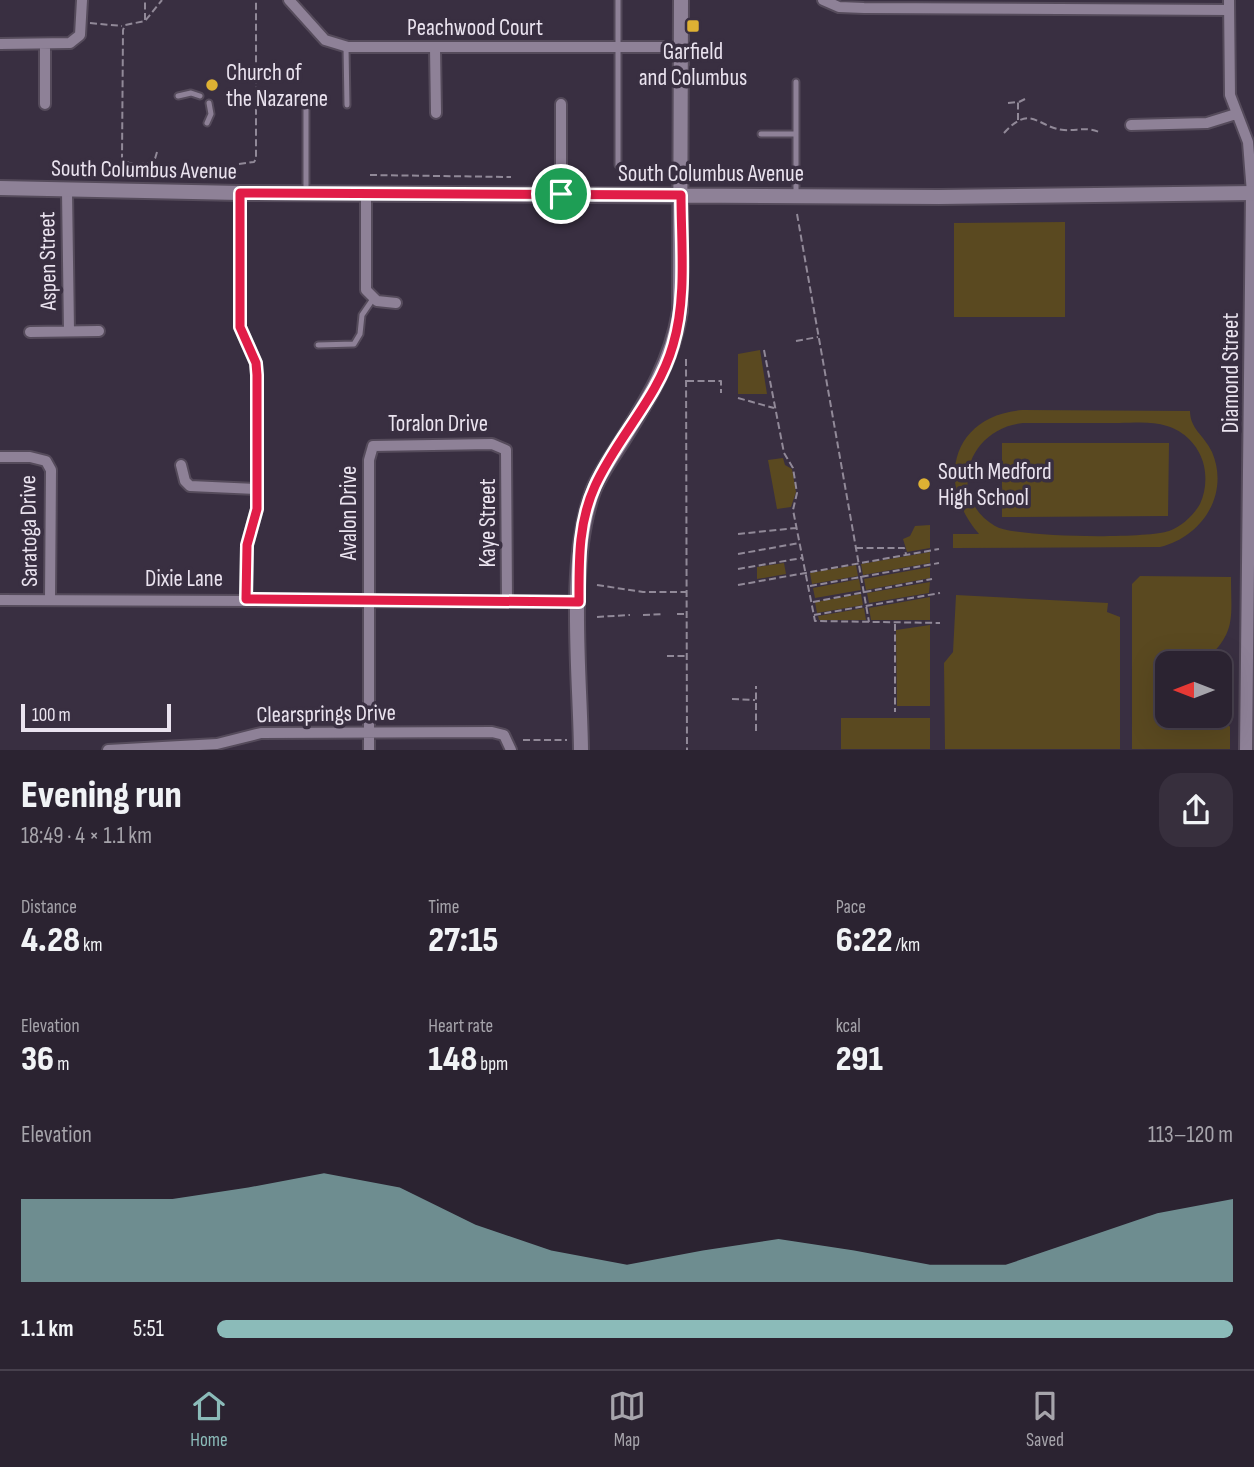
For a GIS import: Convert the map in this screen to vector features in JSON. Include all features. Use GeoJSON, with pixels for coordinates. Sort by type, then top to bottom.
{"type":"FeatureCollection","features":[{"type":"Feature","properties":{"kind":"main road"},"geometry":{"type":"LineString","coordinates":[[581,750],[580,544],[594,488],[654,390],[674,344],[681,296],[681,0]]}},
{"type":"Feature","properties":{"kind":"main road","name":"South Columbus Avenue"},"geometry":{"type":"LineString","coordinates":[[0,188],[240,193],[796,196],[1253,193]]}},
{"type":"Feature","properties":{"kind":"street"},"geometry":{"type":"LineString","coordinates":[[0,44],[70,43],[80,35],[82,0]]}},
{"type":"Feature","properties":{"kind":"street","name":"Peachwood Court"},"geometry":{"type":"LineString","coordinates":[[289,0],[325,40],[346,47],[681,47]]}},
{"type":"Feature","properties":{"kind":"street"},"geometry":{"type":"LineString","coordinates":[[823,0],[849,8],[913,4],[1229,5]]}},
{"type":"Feature","properties":{"kind":"street","name":"Diamond Street"},"geometry":{"type":"LineString","coordinates":[[1229,5],[1229,74],[1236,114],[1248,142],[1253,193],[1253,394],[1246,750]]}},
{"type":"Feature","properties":{"kind":"street"},"geometry":{"type":"LineString","coordinates":[[45,44],[45,104]]}},
{"type":"Feature","properties":{"kind":"street"},"geometry":{"type":"LineString","coordinates":[[435,48],[436,113]]}},
{"type":"Feature","properties":{"kind":"street"},"geometry":{"type":"LineString","coordinates":[[561,104],[561,194]]}},
{"type":"Feature","properties":{"kind":"street"},"geometry":{"type":"LineString","coordinates":[[1131,125],[1207,123],[1236,114]]}},
{"type":"Feature","properties":{"kind":"street","name":"Aspen Street"},"geometry":{"type":"LineString","coordinates":[[67,191],[69,331]]}},
{"type":"Feature","properties":{"kind":"street"},"geometry":{"type":"LineString","coordinates":[[240,193],[240,327],[256,363],[257,509],[246,554],[246,599]]}},
{"type":"Feature","properties":{"kind":"street"},"geometry":{"type":"LineString","coordinates":[[366,193],[366,284],[373,299],[397,303]]}},
{"type":"Feature","properties":{"kind":"street","name":"Aspen Street"},"geometry":{"type":"LineString","coordinates":[[30,332],[99,331]]}},
{"type":"Feature","properties":{"kind":"street","name":"Toralon Drive"},"geometry":{"type":"LineString","coordinates":[[373,446],[492,444],[503,447]]}},
{"type":"Feature","properties":{"kind":"street","name":"Avalon Drive"},"geometry":{"type":"LineString","coordinates":[[369,750],[369,460],[373,446]]}},
{"type":"Feature","properties":{"kind":"street","name":"Kaye Street"},"geometry":{"type":"LineString","coordinates":[[503,447],[508,455],[507,602]]}},
{"type":"Feature","properties":{"kind":"street","name":"Saratoga Drive"},"geometry":{"type":"LineString","coordinates":[[0,457],[30,457],[46,461],[51,480],[50,600]]}},
{"type":"Feature","properties":{"kind":"street"},"geometry":{"type":"LineString","coordinates":[[181,465],[185,481],[190,486],[257,489]]}},
{"type":"Feature","properties":{"kind":"street","name":"Dixie Lane"},"geometry":{"type":"LineString","coordinates":[[0,600],[579,602]]}},
{"type":"Feature","properties":{"kind":"street","name":"Clearsprings Drive"},"geometry":{"type":"LineString","coordinates":[[108,750],[218,744],[261,733],[492,732],[504,735],[512,750]]}},
{"type":"Feature","properties":{"kind":"lane"},"geometry":{"type":"LineString","coordinates":[[618,0],[618,165]]}},
{"type":"Feature","properties":{"kind":"lane"},"geometry":{"type":"LineString","coordinates":[[346,47],[347,105]]}},
{"type":"Feature","properties":{"kind":"lane"},"geometry":{"type":"LineString","coordinates":[[796,82],[796,196]]}},
{"type":"Feature","properties":{"kind":"lane"},"geometry":{"type":"LineString","coordinates":[[178,96],[191,93],[200,96]]}},
{"type":"Feature","properties":{"kind":"lane"},"geometry":{"type":"LineString","coordinates":[[306,102],[306,193]]}},
{"type":"Feature","properties":{"kind":"lane"},"geometry":{"type":"LineString","coordinates":[[207,123],[211,114],[209,103]]}},
{"type":"Feature","properties":{"kind":"lane"},"geometry":{"type":"LineString","coordinates":[[761,134],[796,134]]}},
{"type":"Feature","properties":{"kind":"lane"},"geometry":{"type":"LineString","coordinates":[[318,345],[355,344],[360,334],[362,315],[373,299]]}},
{"type":"Feature","properties":{"kind":"path"},"geometry":{"type":"LineString","coordinates":[[145,0],[145,22]]}},
{"type":"Feature","properties":{"kind":"path"},"geometry":{"type":"LineString","coordinates":[[82,23],[124,27],[145,22],[162,0]]}},
{"type":"Feature","properties":{"kind":"path"},"geometry":{"type":"LineString","coordinates":[[239,164],[254,162],[256,159],[256,0]]}},
{"type":"Feature","properties":{"kind":"path"},"geometry":{"type":"LineString","coordinates":[[124,27],[122,159],[128,164],[154,162],[157,152]]}},
{"type":"Feature","properties":{"kind":"path"},"geometry":{"type":"LineString","coordinates":[[1009,103],[1025,99]]}},
{"type":"Feature","properties":{"kind":"path"},"geometry":{"type":"LineString","coordinates":[[1018,102],[1018,122]]}},
{"type":"Feature","properties":{"kind":"path"},"geometry":{"type":"LineString","coordinates":[[1004,133],[1018,122],[1040,120],[1058,129],[1082,127],[1101,133]]}},
{"type":"Feature","properties":{"kind":"path"},"geometry":{"type":"LineString","coordinates":[[370,175],[511,177]]}},
{"type":"Feature","properties":{"kind":"path"},"geometry":{"type":"LineString","coordinates":[[797,214],[869,622]]}},
{"type":"Feature","properties":{"kind":"path"},"geometry":{"type":"LineString","coordinates":[[796,341],[818,337]]}},
{"type":"Feature","properties":{"kind":"path"},"geometry":{"type":"LineString","coordinates":[[764,350],[784,453],[793,468],[797,493],[793,510],[815,621],[940,623]]}},
{"type":"Feature","properties":{"kind":"path"},"geometry":{"type":"LineString","coordinates":[[686,359],[687,750]]}},
{"type":"Feature","properties":{"kind":"path"},"geometry":{"type":"LineString","coordinates":[[686,381],[721,380],[721,393]]}},
{"type":"Feature","properties":{"kind":"path"},"geometry":{"type":"LineString","coordinates":[[738,398],[775,409]]}},
{"type":"Feature","properties":{"kind":"path"},"geometry":{"type":"LineString","coordinates":[[738,534],[797,527]]}},
{"type":"Feature","properties":{"kind":"path"},"geometry":{"type":"LineString","coordinates":[[738,554],[800,543]]}},
{"type":"Feature","properties":{"kind":"path"},"geometry":{"type":"LineString","coordinates":[[856,548],[904,548],[906,555]]}},
{"type":"Feature","properties":{"kind":"path"},"geometry":{"type":"LineString","coordinates":[[738,584],[939,549]]}},
{"type":"Feature","properties":{"kind":"path"},"geometry":{"type":"LineString","coordinates":[[738,569],[803,558]]}},
{"type":"Feature","properties":{"kind":"path"},"geometry":{"type":"LineString","coordinates":[[808,586],[939,563]]}},
{"type":"Feature","properties":{"kind":"path"},"geometry":{"type":"LineString","coordinates":[[811,602],[932,579]]}},
{"type":"Feature","properties":{"kind":"path"},"geometry":{"type":"LineString","coordinates":[[597,585],[643,592],[687,592]]}},
{"type":"Feature","properties":{"kind":"path"},"geometry":{"type":"LineString","coordinates":[[814,615],[940,593]]}},
{"type":"Feature","properties":{"kind":"path"},"geometry":{"type":"LineString","coordinates":[[643,615],[664,614]]}},
{"type":"Feature","properties":{"kind":"path"},"geometry":{"type":"LineString","coordinates":[[677,614],[687,614]]}},
{"type":"Feature","properties":{"kind":"path"},"geometry":{"type":"LineString","coordinates":[[597,617],[630,615]]}},
{"type":"Feature","properties":{"kind":"path"},"geometry":{"type":"LineString","coordinates":[[895,622],[895,712]]}},
{"type":"Feature","properties":{"kind":"path"},"geometry":{"type":"LineString","coordinates":[[667,656],[687,656]]}},
{"type":"Feature","properties":{"kind":"path"},"geometry":{"type":"LineString","coordinates":[[756,731],[757,686]]}},
{"type":"Feature","properties":{"kind":"path"},"geometry":{"type":"LineString","coordinates":[[732,699],[756,700]]}},
{"type":"Feature","properties":{"kind":"path"},"geometry":{"type":"LineString","coordinates":[[523,740],[568,740]]}},
{"type":"Feature","properties":{"kind":"shaded area"},"geometry":{"type":"Polygon","coordinates":[[[1065,222],[1065,317],[954,317],[954,223],[1065,222]]]}},
{"type":"Feature","properties":{"kind":"shaded area"},"geometry":{"type":"Polygon","coordinates":[[[760,350],[767,394],[738,394],[738,354],[760,350]]]}},
{"type":"Feature","properties":{"kind":"shaded area"},"geometry":{"type":"Polygon","coordinates":[[[1022,410],[1190,411],[1192,423],[1209,446],[1217,468],[1215,498],[1200,524],[1175,542],[1160,547],[953,548],[953,534],[979,534],[957,495],[957,456],[965,439],[979,425],[998,415],[1022,410]],[[1023,423],[1004,428],[988,437],[977,450],[970,465],[967,482],[971,498],[980,513],[995,526],[1052,535],[1156,534],[1178,526],[1191,516],[1200,504],[1205,483],[1201,456],[1185,435],[1173,428],[1149,423],[1023,423]]]}},
{"type":"Feature","properties":{"kind":"shaded area"},"geometry":{"type":"Polygon","coordinates":[[[1002,443],[1169,443],[1168,516],[1002,517],[1002,443]]]}},
{"type":"Feature","properties":{"kind":"shaded area"},"geometry":{"type":"Polygon","coordinates":[[[783,458],[785,465],[792,469],[796,492],[791,507],[777,509],[768,460],[783,458]]]}},
{"type":"Feature","properties":{"kind":"shaded area"},"geometry":{"type":"Polygon","coordinates":[[[930,525],[930,548],[907,552],[903,539],[910,536],[915,526],[930,525]]]}},
{"type":"Feature","properties":{"kind":"shaded area"},"geometry":{"type":"Polygon","coordinates":[[[930,552],[930,563],[863,575],[861,564],[930,552]]]}},
{"type":"Feature","properties":{"kind":"shaded area"},"geometry":{"type":"Polygon","coordinates":[[[784,563],[786,574],[757,579],[757,567],[784,563]]]}},
{"type":"Feature","properties":{"kind":"shaded area"},"geometry":{"type":"Polygon","coordinates":[[[856,565],[858,576],[812,584],[810,573],[856,565]]]}},
{"type":"Feature","properties":{"kind":"shaded area"},"geometry":{"type":"Polygon","coordinates":[[[930,567],[930,578],[866,590],[864,579],[930,567]]]}},
{"type":"Feature","properties":{"kind":"shaded area"},"geometry":{"type":"Polygon","coordinates":[[[1140,576],[1231,577],[1230,624],[1227,634],[1214,651],[1155,651],[1155,728],[1230,728],[1230,749],[1132,749],[1132,584],[1140,576]]]}},
{"type":"Feature","properties":{"kind":"shaded area"},"geometry":{"type":"Polygon","coordinates":[[[859,579],[861,590],[815,598],[813,588],[859,579]]]}},
{"type":"Feature","properties":{"kind":"shaded area"},"geometry":{"type":"Polygon","coordinates":[[[930,582],[929,593],[869,603],[867,593],[930,582]]]}},
{"type":"Feature","properties":{"kind":"shaded area"},"geometry":{"type":"Polygon","coordinates":[[[861,594],[863,605],[817,613],[815,602],[861,594]]]}},
{"type":"Feature","properties":{"kind":"shaded area"},"geometry":{"type":"Polygon","coordinates":[[[956,595],[1108,603],[1107,612],[1120,617],[1120,749],[945,749],[944,663],[953,652],[956,595]]]}},
{"type":"Feature","properties":{"kind":"shaded area"},"geometry":{"type":"Polygon","coordinates":[[[930,597],[930,620],[871,620],[869,608],[930,597]]]}},
{"type":"Feature","properties":{"kind":"shaded area"},"geometry":{"type":"Polygon","coordinates":[[[864,608],[866,620],[819,620],[818,616],[864,608]]]}},
{"type":"Feature","properties":{"kind":"shaded area"},"geometry":{"type":"Polygon","coordinates":[[[930,625],[930,706],[897,706],[896,630],[930,625]]]}},
{"type":"Feature","properties":{"kind":"shaded area"},"geometry":{"type":"Polygon","coordinates":[[[841,718],[930,718],[930,749],[841,749],[841,718]]]}},
{"type":"Feature","properties":{"kind":"place","name":"Garfield and Columbus"},"geometry":{"type":"Point","coordinates":[693,26]}},
{"type":"Feature","properties":{"kind":"place","name":"Church of the Nazarene"},"geometry":{"type":"Point","coordinates":[212,85]}},
{"type":"Feature","properties":{"kind":"place","name":"South Medford High School"},"geometry":{"type":"Point","coordinates":[924,484]}},
{"type":"Feature","properties":{"kind":"route"},"geometry":{"type":"LineString","coordinates":[[240,193],[561,194],[681,195],[681,296],[674,344],[662,376],[594,488],[580,544],[579,602],[246,599],[247,545],[257,509],[257,375],[256,363],[240,327],[240,193]]}}]}
